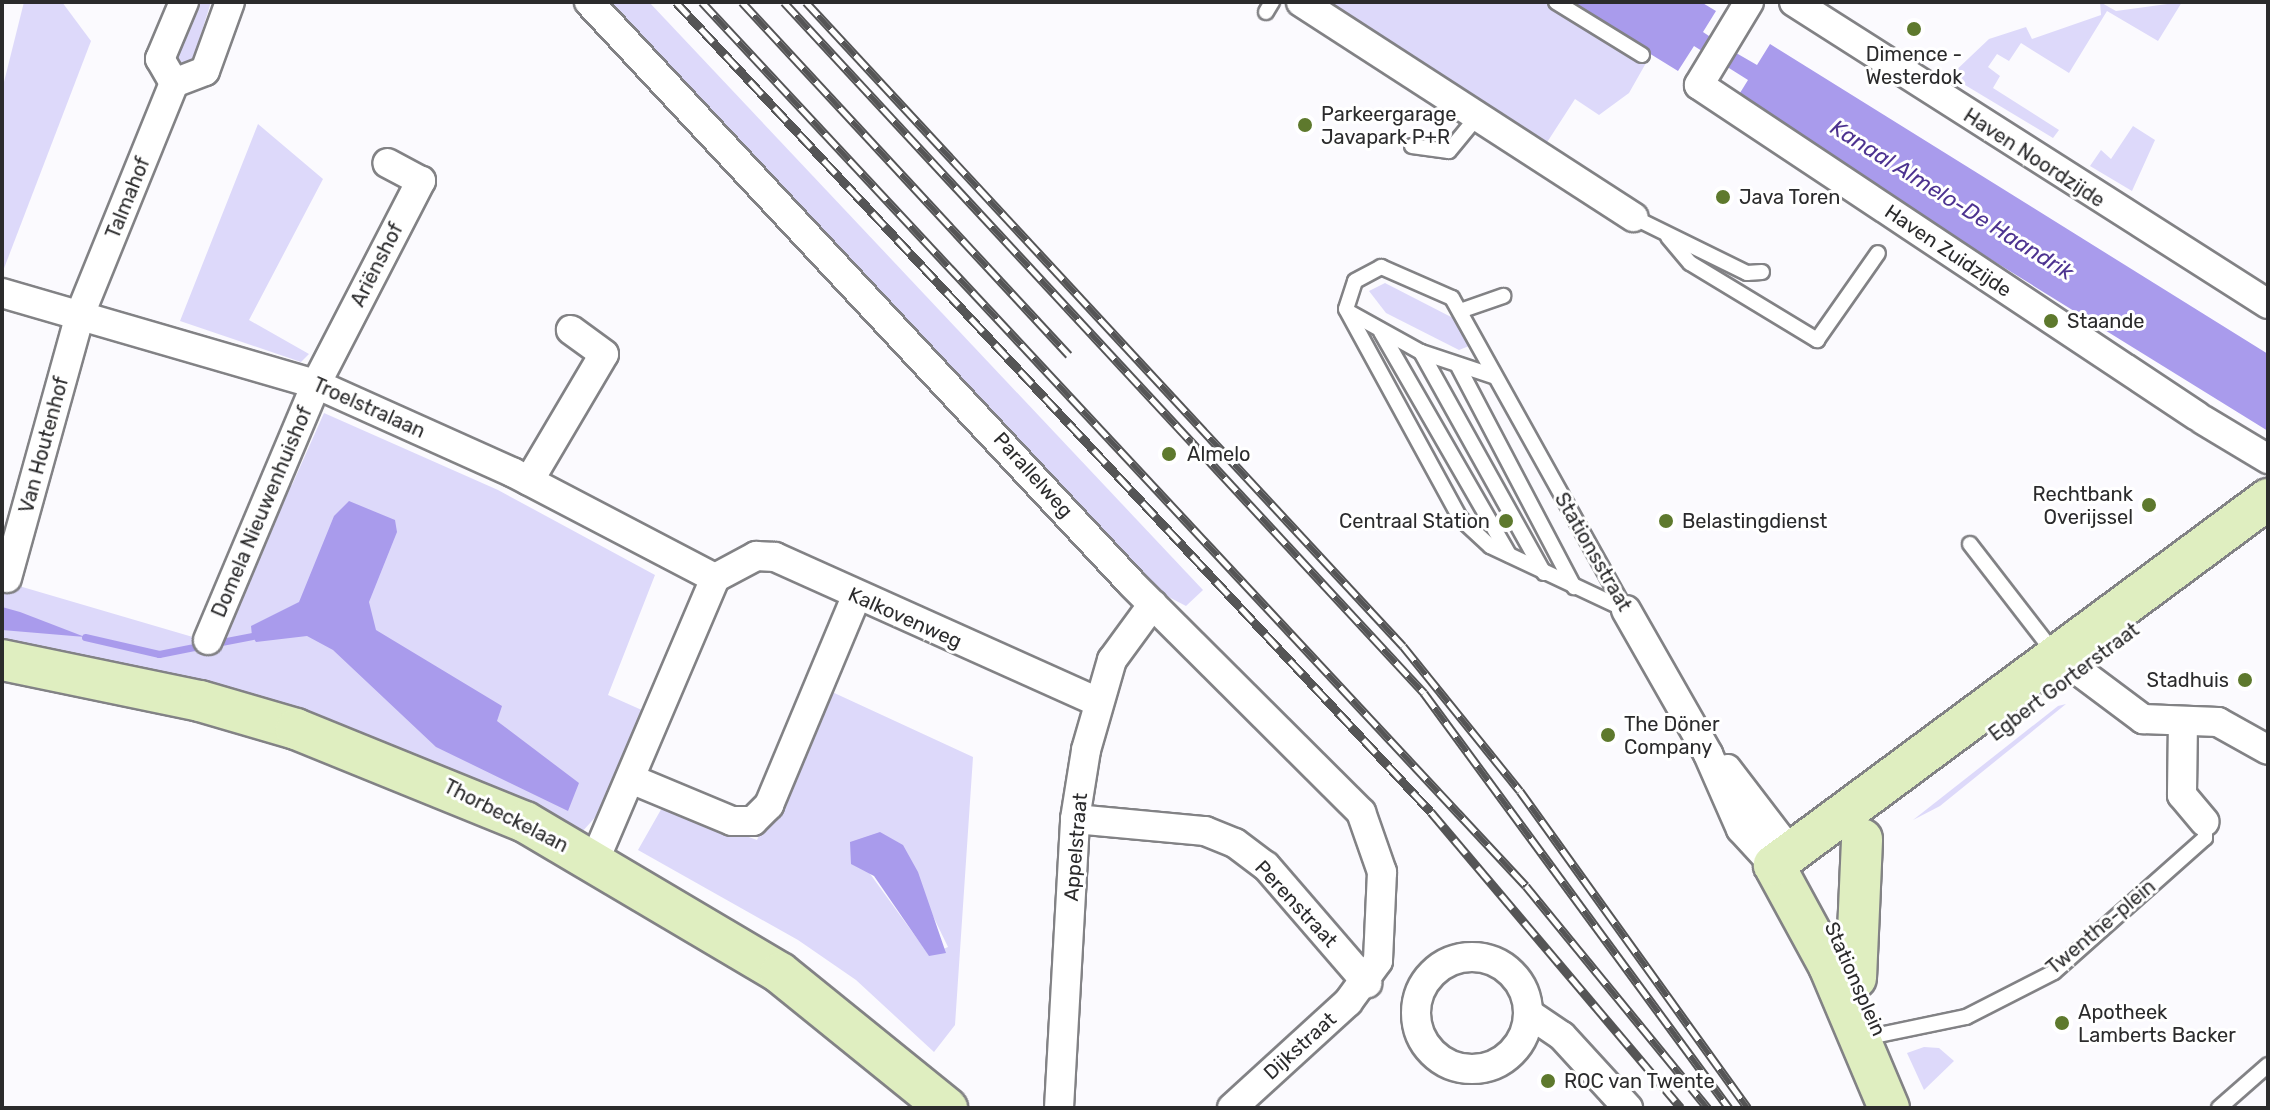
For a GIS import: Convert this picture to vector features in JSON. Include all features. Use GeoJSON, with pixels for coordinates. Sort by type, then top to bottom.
{"type":"FeatureCollection","features":[{"type":"Feature","properties":{"kind":"main road","name":"Egbert Gorterstraat"},"geometry":{"type":"LineString","coordinates":[[1790,872],[1862,839],[2066,663],[2268,499]]}},
{"type":"Feature","properties":{"kind":"main road","name":"Egbert Gorterstraat"},"geometry":{"type":"LineString","coordinates":[[1790,872],[2066,663],[2268,528]]}},
{"type":"Feature","properties":{"kind":"main road","name":"Thorbeckelaan"},"geometry":{"type":"LineString","coordinates":[[2,660],[200,701],[296,729],[434,780],[594,862],[780,973],[947,1108]]}},
{"type":"Feature","properties":{"kind":"main road"},"geometry":{"type":"LineString","coordinates":[[1856,978],[1862,839]]}},
{"type":"Feature","properties":{"kind":"main road","name":"Stationsplein"},"geometry":{"type":"LineString","coordinates":[[1790,872],[1889,1033],[1910,1108]]}},
{"type":"Feature","properties":{"kind":"main road","name":"Stationsplein"},"geometry":{"type":"LineString","coordinates":[[1790,872],[1889,1108]]}},
{"type":"Feature","properties":{"kind":"street"},"geometry":{"type":"LineString","coordinates":[[184,2],[160,59],[174,83],[205,71],[230,2]]}},
{"type":"Feature","properties":{"kind":"street","name":"Parallelweg"},"geometry":{"type":"LineString","coordinates":[[589,2],[1153,604],[1369,827],[1384,895],[1378,961],[1367,983]]}},
{"type":"Feature","properties":{"kind":"street"},"geometry":{"type":"LineString","coordinates":[[1301,2],[1633,217]]}},
{"type":"Feature","properties":{"kind":"street","name":"Haven Noordzijde"},"geometry":{"type":"LineString","coordinates":[[1740,5],[1798,6],[2268,304]]}},
{"type":"Feature","properties":{"kind":"street","name":"Haven Zuidzijde"},"geometry":{"type":"LineString","coordinates":[[1740,5],[1721,51],[1699,85],[2200,418],[2268,459]]}},
{"type":"Feature","properties":{"kind":"street","name":"Talmahof"},"geometry":{"type":"LineString","coordinates":[[81,312],[174,83]]}},
{"type":"Feature","properties":{"kind":"street","name":"Ariënshof"},"geometry":{"type":"LineString","coordinates":[[316,384],[421,181],[387,163]]}},
{"type":"Feature","properties":{"kind":"street","name":"Troelstralaan"},"geometry":{"type":"LineString","coordinates":[[2,293],[81,312],[316,384],[529,481],[715,578]]}},
{"type":"Feature","properties":{"kind":"street","name":"Van Houtenhof"},"geometry":{"type":"LineString","coordinates":[[7,578],[81,312]]}},
{"type":"Feature","properties":{"kind":"street"},"geometry":{"type":"LineString","coordinates":[[529,481],[604,354],[571,330]]}},
{"type":"Feature","properties":{"kind":"street","name":"Domela Nieuwenhuishof"},"geometry":{"type":"LineString","coordinates":[[208,640],[316,384]]}},
{"type":"Feature","properties":{"kind":"street","name":"Kalkovenweg"},"geometry":{"type":"LineString","coordinates":[[715,578],[756,556],[775,557],[856,597],[1098,702]]}},
{"type":"Feature","properties":{"kind":"street"},"geometry":{"type":"LineString","coordinates":[[594,862],[715,578]]}},
{"type":"Feature","properties":{"kind":"street"},"geometry":{"type":"LineString","coordinates":[[631,779],[732,821],[753,821],[769,805],[856,597]]}},
{"type":"Feature","properties":{"kind":"street","name":"Appelstraat"},"geometry":{"type":"LineString","coordinates":[[1059,1108],[1075,819],[1098,702],[1126,633],[1153,604]]}},
{"type":"Feature","properties":{"kind":"street","name":"Stationsstraat"},"geometry":{"type":"LineString","coordinates":[[1626,610],[1708,754],[1790,872]]}},
{"type":"Feature","properties":{"kind":"street"},"geometry":{"type":"LineString","coordinates":[[2066,663],[2143,719],[2218,722],[2268,750]]}},
{"type":"Feature","properties":{"kind":"street","name":"Twenthe-plein"},"geometry":{"type":"LineString","coordinates":[[2183,721],[2182,795],[2205,830]]}},
{"type":"Feature","properties":{"kind":"street","name":"Perenstraat"},"geometry":{"type":"LineString","coordinates":[[1075,819],[1205,831],[1266,866],[1367,983]]}},
{"type":"Feature","properties":{"kind":"street","name":"Dijkstraat"},"geometry":{"type":"LineString","coordinates":[[1232,1108],[1367,983]]}},
{"type":"Feature","properties":{"kind":"street"},"geometry":{"type":"LineString","coordinates":[[1528,1013],[1562,1036],[1628,1108]]}},
{"type":"Feature","properties":{"kind":"lane"},"geometry":{"type":"LineString","coordinates":[[1556,2],[1642,55]]}},
{"type":"Feature","properties":{"kind":"lane"},"geometry":{"type":"LineString","coordinates":[[1412,146],[1449,151],[1477,117]]}},
{"type":"Feature","properties":{"kind":"lane"},"geometry":{"type":"LineString","coordinates":[[1633,217],[1668,237],[1698,244],[1747,273],[1762,272]]}},
{"type":"Feature","properties":{"kind":"lane"},"geometry":{"type":"LineString","coordinates":[[1668,237],[1690,263],[1817,340],[1878,253]]}},
{"type":"Feature","properties":{"kind":"lane"},"geometry":{"type":"LineString","coordinates":[[1503,296],[1460,311],[1452,298],[1381,267],[1355,281],[1346,309],[1460,518],[1509,555],[1626,610]]}},
{"type":"Feature","properties":{"kind":"lane"},"geometry":{"type":"LineString","coordinates":[[1346,309],[1381,332],[1421,352],[1493,376]]}},
{"type":"Feature","properties":{"kind":"lane","name":"Stationsstraat"},"geometry":{"type":"LineString","coordinates":[[1460,311],[1493,376],[1626,610]]}},
{"type":"Feature","properties":{"kind":"lane"},"geometry":{"type":"LineString","coordinates":[[1381,332],[1509,555]]}},
{"type":"Feature","properties":{"kind":"lane"},"geometry":{"type":"LineString","coordinates":[[1421,352],[1544,573]]}},
{"type":"Feature","properties":{"kind":"lane"},"geometry":{"type":"LineString","coordinates":[[1458,366],[1574,587]]}},
{"type":"Feature","properties":{"kind":"lane","name":"Egbert Gorterstraat"},"geometry":{"type":"LineString","coordinates":[[1970,544],[2066,663]]}},
{"type":"Feature","properties":{"kind":"lane","name":"Twenthe-plein"},"geometry":{"type":"LineString","coordinates":[[1889,1033],[1966,1017],[2054,972],[2205,830]]}},
{"type":"Feature","properties":{"kind":"lane"},"geometry":{"type":"LineString","coordinates":[[2219,1108],[2268,1065]]}},
{"type":"Feature","properties":{"kind":"shaded area"},"geometry":{"type":"Polygon","coordinates":[[[24,2],[62,2],[91,41],[3,271],[2,90],[24,2]]]}},
{"type":"Feature","properties":{"kind":"shaded area"},"geometry":{"type":"Polygon","coordinates":[[[196,2],[211,2],[191,66],[171,58],[196,2]]]}},
{"type":"Feature","properties":{"kind":"shaded area"},"geometry":{"type":"Polygon","coordinates":[[[601,2],[649,2],[1203,590],[1186,606],[1163,594],[601,2]]]}},
{"type":"Feature","properties":{"kind":"shaded area"},"geometry":{"type":"Polygon","coordinates":[[[1312,2],[1547,2],[1646,63],[1629,93],[1599,115],[1575,99],[1544,147],[1312,2]]]}},
{"type":"Feature","properties":{"kind":"shaded area"},"geometry":{"type":"Polygon","coordinates":[[[2100,2],[2116,11],[2182,2],[2158,41],[2107,11],[2069,73],[2021,43],[2009,61],[1997,54],[1988,67],[2000,76],[1993,88],[2059,130],[2053,138],[1950,76],[1989,39],[2026,27],[2032,39],[2101,15],[2100,2]]]}},
{"type":"Feature","properties":{"kind":"shaded area"},"geometry":{"type":"Polygon","coordinates":[[[258,124],[323,179],[249,320],[309,354],[301,362],[180,321],[258,124]]]}},
{"type":"Feature","properties":{"kind":"shaded area"},"geometry":{"type":"Polygon","coordinates":[[[2133,126],[2155,140],[2132,191],[2090,166],[2101,150],[2111,159],[2133,126]]]}},
{"type":"Feature","properties":{"kind":"shaded area"},"geometry":{"type":"Polygon","coordinates":[[[1385,283],[1455,319],[1469,346],[1459,350],[1386,313],[1369,291],[1385,283]]]}},
{"type":"Feature","properties":{"kind":"shaded area"},"geometry":{"type":"Polygon","coordinates":[[[324,413],[498,490],[655,575],[608,695],[644,711],[600,812],[581,833],[2,642],[2,581],[220,645],[285,483],[292,485],[324,413]]]}},
{"type":"Feature","properties":{"kind":"shaded area"},"geometry":{"type":"Polygon","coordinates":[[[830,691],[973,757],[955,1025],[934,1052],[856,980],[798,940],[638,850],[663,806],[757,840],[830,691]],[[868,871],[929,955],[948,947],[932,914],[868,871]]]}},
{"type":"Feature","properties":{"kind":"shaded area"},"geometry":{"type":"Polygon","coordinates":[[[2066,704],[1940,806],[1913,820],[2058,706],[2066,704]]]}},
{"type":"Feature","properties":{"kind":"shaded area"},"geometry":{"type":"Polygon","coordinates":[[[1924,1047],[1939,1048],[1954,1061],[1924,1090],[1907,1053],[1924,1047]]]}},
{"type":"Feature","properties":{"kind":"water","name":"Kanaal Almelo-De Haandrik"},"geometry":{"type":"Polygon","coordinates":[[[1566,2],[1701,2],[1716,11],[1703,32],[1724,46],[1757,65],[1770,44],[2268,354],[2268,431],[1735,101],[1748,80],[1694,46],[1678,71],[1566,2]]]}},
{"type":"Feature","properties":{"kind":"water"},"geometry":{"type":"Polygon","coordinates":[[[349,501],[395,520],[397,532],[369,602],[376,630],[502,706],[497,721],[579,783],[568,811],[436,747],[333,650],[307,636],[256,642],[251,626],[299,602],[334,516],[349,501]]]}},
{"type":"Feature","properties":{"kind":"water"},"geometry":{"type":"Polygon","coordinates":[[[2,607],[20,612],[85,637],[2,630],[2,607]]]}},
{"type":"Feature","properties":{"kind":"water"},"geometry":{"type":"Polygon","coordinates":[[[880,832],[903,845],[918,872],[946,953],[929,956],[874,876],[851,864],[850,842],[880,832]]]}},
{"type":"Feature","properties":{"kind":"waterway"},"geometry":{"type":"LineString","coordinates":[[216,643],[252,636]]}},
{"type":"Feature","properties":{"kind":"waterway"},"geometry":{"type":"LineString","coordinates":[[85,637],[159,654],[204,645]]}},
{"type":"Feature","properties":{"kind":"railway"},"geometry":{"type":"LineString","coordinates":[[676,2],[1431,812],[1681,1108]]}},
{"type":"Feature","properties":{"kind":"railway"},"geometry":{"type":"LineString","coordinates":[[702,2],[1526,886],[1708,1108]]}},
{"type":"Feature","properties":{"kind":"railway"},"geometry":{"type":"LineString","coordinates":[[742,2],[1069,355]]}},
{"type":"Feature","properties":{"kind":"railway"},"geometry":{"type":"LineString","coordinates":[[784,2],[1424,693],[1729,1108]]}},
{"type":"Feature","properties":{"kind":"railway"},"geometry":{"type":"LineString","coordinates":[[806,2],[1403,646],[1520,791],[1748,1108]]}},
{"type":"Feature","properties":{"kind":"place","name":"Dimence - Westerdok"},"geometry":{"type":"Point","coordinates":[1914,29]}},
{"type":"Feature","properties":{"kind":"place","name":"Parkeergarage Javapark P+R"},"geometry":{"type":"Point","coordinates":[1305,125]}},
{"type":"Feature","properties":{"kind":"place","name":"Java Toren"},"geometry":{"type":"Point","coordinates":[1723,197]}},
{"type":"Feature","properties":{"kind":"place","name":"Staande"},"geometry":{"type":"Point","coordinates":[2051,321]}},
{"type":"Feature","properties":{"kind":"place","name":"Almelo"},"geometry":{"type":"Point","coordinates":[1169,454]}},
{"type":"Feature","properties":{"kind":"place","name":"Rechtbank Overijssel"},"geometry":{"type":"Point","coordinates":[2149,505]}},
{"type":"Feature","properties":{"kind":"place","name":"Centraal Station"},"geometry":{"type":"Point","coordinates":[1506,521]}},
{"type":"Feature","properties":{"kind":"place","name":"Belastingdienst"},"geometry":{"type":"Point","coordinates":[1666,521]}},
{"type":"Feature","properties":{"kind":"place","name":"Stadhuis"},"geometry":{"type":"Point","coordinates":[2245,680]}},
{"type":"Feature","properties":{"kind":"place","name":"The Döner Company"},"geometry":{"type":"Point","coordinates":[1608,735]}},
{"type":"Feature","properties":{"kind":"place","name":"Apotheek Lamberts Backer"},"geometry":{"type":"Point","coordinates":[2062,1023]}},
{"type":"Feature","properties":{"kind":"place","name":"ROC van Twente"},"geometry":{"type":"Point","coordinates":[1548,1081]}}]}
